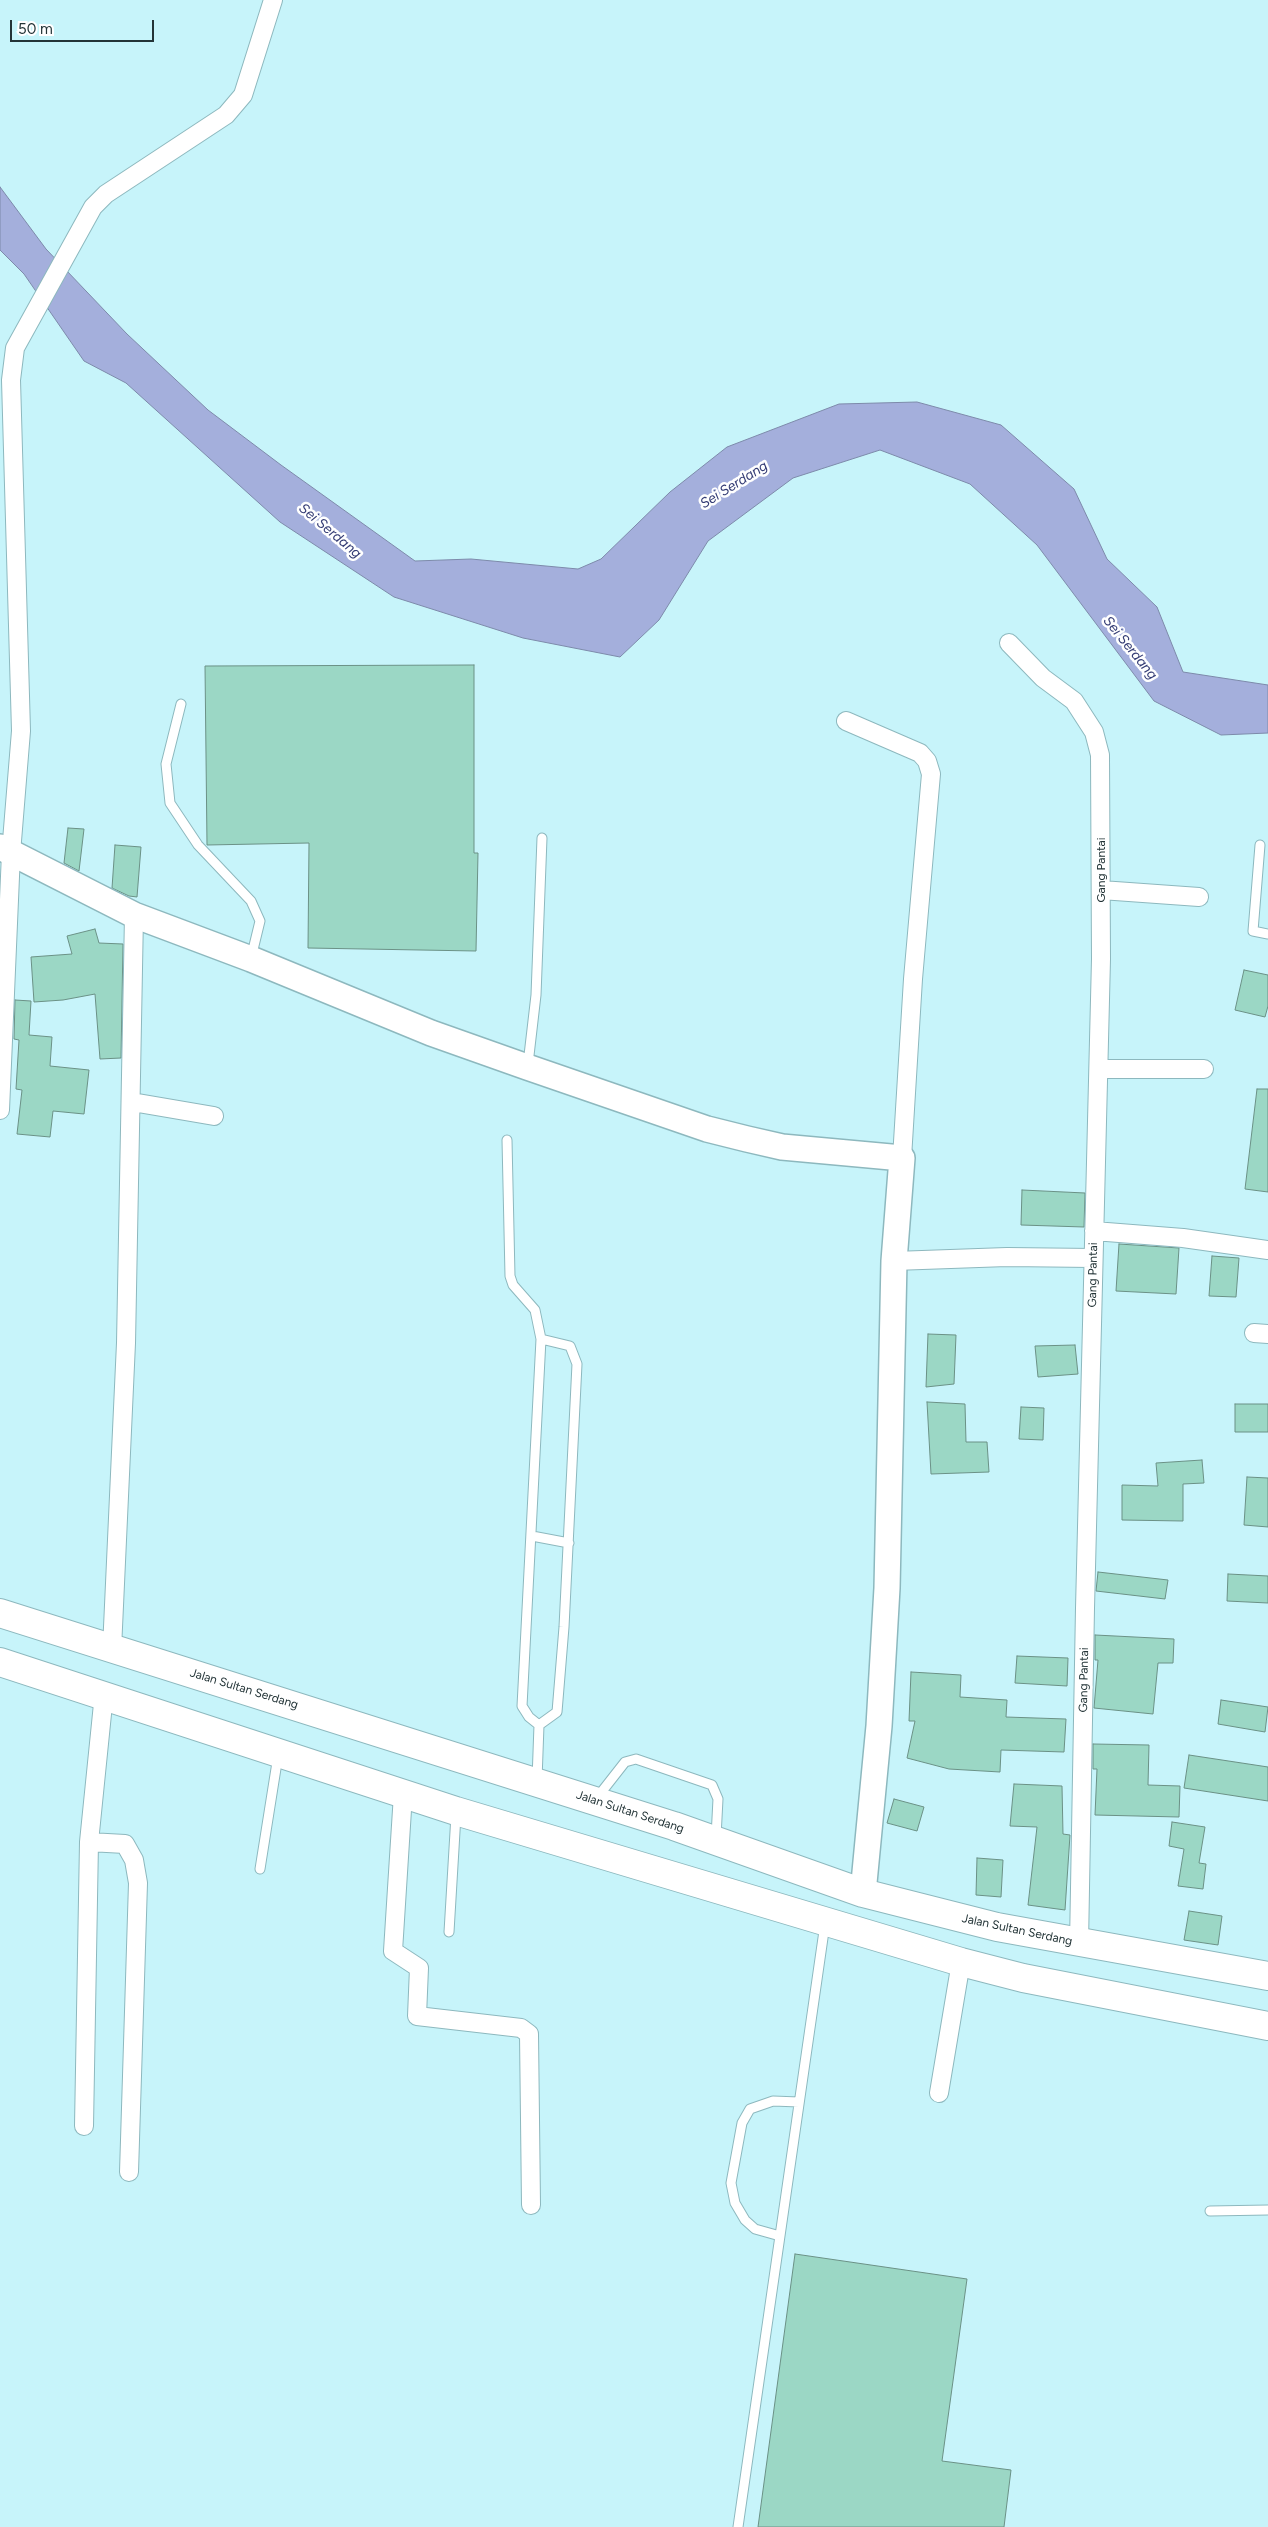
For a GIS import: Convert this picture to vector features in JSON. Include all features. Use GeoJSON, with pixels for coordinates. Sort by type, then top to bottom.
{"type":"FeatureCollection","features":[{"type":"Feature","properties":{"kind":"highway","name":"Jalan Sultan Serdang"},"geometry":{"type":"LineString","coordinates":[[0,1612],[536,1782],[716,1841],[863,1893],[997,1927],[1079,1944],[1268,1976]]}},
{"type":"Feature","properties":{"kind":"highway"},"geometry":{"type":"LineString","coordinates":[[0,1662],[104,1694],[456,1811],[961,1962],[1042,1982],[1268,2026]]}},
{"type":"Feature","properties":{"kind":"street"},"geometry":{"type":"LineString","coordinates":[[0,1110],[6,850],[21,730],[11,380],[15,348],[93,207],[106,194],[226,115],[242,94],[273,0]]}},
{"type":"Feature","properties":{"kind":"street","name":"Gang Pantai"},"geometry":{"type":"LineString","coordinates":[[1009,643],[1043,678],[1074,701],[1098,740],[1100,756],[1100,1069],[1093,1258],[1079,1944]]}},
{"type":"Feature","properties":{"kind":"street"},"geometry":{"type":"LineString","coordinates":[[846,721],[920,752],[927,761],[930,774],[914,969],[894,1261],[887,1588],[879,1726],[863,1893]]}},
{"type":"Feature","properties":{"kind":"street"},"geometry":{"type":"LineString","coordinates":[[6,850],[134,915],[251,959],[431,1033],[707,1129],[782,1147],[902,1158]]}},
{"type":"Feature","properties":{"kind":"street"},"geometry":{"type":"LineString","coordinates":[[1101,890],[1199,897]]}},
{"type":"Feature","properties":{"kind":"street"},"geometry":{"type":"LineString","coordinates":[[112,1649],[126,1343],[134,915]]}},
{"type":"Feature","properties":{"kind":"street"},"geometry":{"type":"LineString","coordinates":[[1100,1069],[1204,1069]]}},
{"type":"Feature","properties":{"kind":"street"},"geometry":{"type":"LineString","coordinates":[[132,1102],[214,1116]]}},
{"type":"Feature","properties":{"kind":"street"},"geometry":{"type":"LineString","coordinates":[[1094,1231],[1183,1238],[1268,1250]]}},
{"type":"Feature","properties":{"kind":"street"},"geometry":{"type":"LineString","coordinates":[[894,1261],[1093,1258]]}},
{"type":"Feature","properties":{"kind":"street"},"geometry":{"type":"LineString","coordinates":[[84,2126],[89,1842],[104,1694]]}},
{"type":"Feature","properties":{"kind":"street"},"geometry":{"type":"LineString","coordinates":[[403,1794],[393,1951],[420,1968],[417,2016],[522,2028],[529,2034],[531,2205]]}},
{"type":"Feature","properties":{"kind":"street"},"geometry":{"type":"LineString","coordinates":[[89,1842],[125,1844],[134,1860],[138,1884],[129,2172]]}},
{"type":"Feature","properties":{"kind":"street"},"geometry":{"type":"LineString","coordinates":[[940,2093],[961,1962]]}},
{"type":"Feature","properties":{"kind":"lane"},"geometry":{"type":"LineString","coordinates":[[181,704],[166,764],[170,803],[198,845],[251,901],[260,921],[251,959]]}},
{"type":"Feature","properties":{"kind":"lane"},"geometry":{"type":"LineString","coordinates":[[528,1067],[536,996],[542,838]]}},
{"type":"Feature","properties":{"kind":"lane"},"geometry":{"type":"LineString","coordinates":[[1260,845],[1253,931],[1268,934]]}},
{"type":"Feature","properties":{"kind":"lane"},"geometry":{"type":"LineString","coordinates":[[507,1140],[510,1276],[513,1285],[536,1310],[541,1339],[522,1706],[529,1717],[538,1725]]}},
{"type":"Feature","properties":{"kind":"lane"},"geometry":{"type":"LineString","coordinates":[[538,1725],[557,1712],[569,1543],[578,1364],[570,1346],[541,1339]]}},
{"type":"Feature","properties":{"kind":"lane"},"geometry":{"type":"LineString","coordinates":[[532,1536],[569,1543]]}},
{"type":"Feature","properties":{"kind":"lane"},"geometry":{"type":"LineString","coordinates":[[536,1782],[538,1725]]}},
{"type":"Feature","properties":{"kind":"lane"},"geometry":{"type":"LineString","coordinates":[[260,1869],[279,1753]]}},
{"type":"Feature","properties":{"kind":"lane"},"geometry":{"type":"LineString","coordinates":[[594,1801],[625,1762],[636,1759],[712,1785],[718,1799],[716,1841]]}},
{"type":"Feature","properties":{"kind":"lane"},"geometry":{"type":"LineString","coordinates":[[449,1932],[456,1811]]}},
{"type":"Feature","properties":{"kind":"lane"},"geometry":{"type":"LineString","coordinates":[[738,2527],[825,1921]]}},
{"type":"Feature","properties":{"kind":"lane"},"geometry":{"type":"LineString","coordinates":[[780,2236],[755,2229],[745,2220],[735,2203],[731,2183],[742,2123],[750,2109],[772,2101],[799,2102]]}},
{"type":"Feature","properties":{"kind":"lane"},"geometry":{"type":"LineString","coordinates":[[1210,2211],[1268,2210]]}},
{"type":"Feature","properties":{"kind":"water","name":"Sei Serdang"},"geometry":{"type":"Polygon","coordinates":[[[0,187],[46,249],[127,334],[208,410],[415,561],[471,559],[578,569],[601,559],[670,492],[727,447],[839,404],[917,402],[1001,425],[1074,489],[1107,559],[1157,607],[1183,672],[1268,685],[1268,733],[1221,735],[1154,701],[1037,545],[970,484],[880,450],[793,478],[708,541],[659,620],[620,657],[523,638],[394,597],[280,522],[126,383],[84,361],[24,274],[0,250],[0,187]]]}},
{"type":"Feature","properties":{"kind":"building"},"geometry":{"type":"Polygon","coordinates":[[[474,665],[474,853],[478,853],[476,951],[308,948],[309,843],[207,845],[205,666],[474,665]]]}},
{"type":"Feature","properties":{"kind":"building"},"geometry":{"type":"Polygon","coordinates":[[[68,828],[84,829],[79,871],[64,863],[68,828]]]}},
{"type":"Feature","properties":{"kind":"building"},"geometry":{"type":"Polygon","coordinates":[[[115,845],[141,847],[137,897],[129,896],[112,888],[115,845]]]}},
{"type":"Feature","properties":{"kind":"building"},"geometry":{"type":"Polygon","coordinates":[[[95,929],[99,943],[123,944],[121,1058],[100,1059],[95,994],[63,1000],[34,1002],[31,957],[72,954],[67,936],[95,929]]]}},
{"type":"Feature","properties":{"kind":"building"},"geometry":{"type":"Polygon","coordinates":[[[1244,970],[1268,975],[1268,1006],[1265,1017],[1235,1010],[1244,970]]]}},
{"type":"Feature","properties":{"kind":"building"},"geometry":{"type":"Polygon","coordinates":[[[15,1000],[31,1001],[29,1035],[52,1037],[50,1066],[89,1070],[84,1114],[53,1111],[50,1137],[17,1134],[22,1090],[16,1089],[19,1040],[14,1039],[15,1000]]]}},
{"type":"Feature","properties":{"kind":"building"},"geometry":{"type":"Polygon","coordinates":[[[1257,1089],[1268,1089],[1268,1192],[1245,1189],[1257,1089]]]}},
{"type":"Feature","properties":{"kind":"building"},"geometry":{"type":"Polygon","coordinates":[[[1022,1190],[1085,1193],[1084,1227],[1021,1225],[1022,1190]]]}},
{"type":"Feature","properties":{"kind":"building"},"geometry":{"type":"Polygon","coordinates":[[[1119,1244],[1179,1248],[1176,1294],[1116,1291],[1119,1244]]]}},
{"type":"Feature","properties":{"kind":"building"},"geometry":{"type":"Polygon","coordinates":[[[1212,1256],[1239,1258],[1236,1297],[1209,1296],[1212,1256]]]}},
{"type":"Feature","properties":{"kind":"building"},"geometry":{"type":"Polygon","coordinates":[[[928,1334],[956,1335],[954,1384],[926,1387],[928,1334]]]}},
{"type":"Feature","properties":{"kind":"building"},"geometry":{"type":"Polygon","coordinates":[[[1075,1345],[1078,1374],[1038,1377],[1035,1346],[1075,1345]]]}},
{"type":"Feature","properties":{"kind":"building"},"geometry":{"type":"Polygon","coordinates":[[[927,1402],[965,1404],[966,1442],[987,1442],[989,1472],[931,1474],[927,1402]]]}},
{"type":"Feature","properties":{"kind":"building"},"geometry":{"type":"Polygon","coordinates":[[[1235,1404],[1268,1404],[1268,1432],[1235,1432],[1235,1404]]]}},
{"type":"Feature","properties":{"kind":"building"},"geometry":{"type":"Polygon","coordinates":[[[1021,1407],[1044,1408],[1043,1440],[1019,1439],[1021,1407]]]}},
{"type":"Feature","properties":{"kind":"building"},"geometry":{"type":"Polygon","coordinates":[[[1202,1460],[1204,1483],[1183,1484],[1183,1521],[1122,1520],[1122,1485],[1158,1486],[1156,1463],[1202,1460]]]}},
{"type":"Feature","properties":{"kind":"building"},"geometry":{"type":"Polygon","coordinates":[[[1247,1477],[1268,1478],[1268,1527],[1244,1525],[1247,1477]]]}},
{"type":"Feature","properties":{"kind":"building"},"geometry":{"type":"Polygon","coordinates":[[[1098,1572],[1168,1580],[1165,1599],[1096,1591],[1098,1572]]]}},
{"type":"Feature","properties":{"kind":"building"},"geometry":{"type":"Polygon","coordinates":[[[1228,1574],[1268,1576],[1268,1603],[1227,1601],[1228,1574]]]}},
{"type":"Feature","properties":{"kind":"building"},"geometry":{"type":"Polygon","coordinates":[[[1095,1635],[1174,1639],[1173,1663],[1158,1663],[1153,1714],[1094,1708],[1098,1660],[1095,1660],[1095,1635]]]}},
{"type":"Feature","properties":{"kind":"building"},"geometry":{"type":"Polygon","coordinates":[[[1017,1656],[1068,1658],[1067,1686],[1015,1683],[1017,1656]]]}},
{"type":"Feature","properties":{"kind":"building"},"geometry":{"type":"Polygon","coordinates":[[[911,1672],[961,1675],[960,1697],[1007,1700],[1006,1717],[1066,1719],[1064,1752],[1001,1750],[1000,1772],[949,1769],[907,1758],[915,1721],[909,1721],[911,1672]]]}},
{"type":"Feature","properties":{"kind":"building"},"geometry":{"type":"Polygon","coordinates":[[[1221,1700],[1268,1707],[1265,1732],[1218,1724],[1221,1700]]]}},
{"type":"Feature","properties":{"kind":"building"},"geometry":{"type":"Polygon","coordinates":[[[1093,1744],[1149,1745],[1148,1785],[1180,1786],[1179,1817],[1095,1815],[1097,1769],[1093,1769],[1093,1744]]]}},
{"type":"Feature","properties":{"kind":"building"},"geometry":{"type":"Polygon","coordinates":[[[1189,1755],[1268,1767],[1268,1801],[1184,1788],[1189,1755]]]}},
{"type":"Feature","properties":{"kind":"building"},"geometry":{"type":"Polygon","coordinates":[[[1014,1784],[1062,1786],[1063,1834],[1070,1835],[1065,1910],[1028,1905],[1037,1827],[1010,1826],[1014,1784]]]}},
{"type":"Feature","properties":{"kind":"building"},"geometry":{"type":"Polygon","coordinates":[[[894,1799],[924,1807],[917,1831],[887,1823],[894,1799]]]}},
{"type":"Feature","properties":{"kind":"building"},"geometry":{"type":"Polygon","coordinates":[[[1172,1822],[1205,1827],[1199,1863],[1206,1864],[1203,1889],[1178,1886],[1184,1849],[1169,1846],[1172,1822]]]}},
{"type":"Feature","properties":{"kind":"building"},"geometry":{"type":"Polygon","coordinates":[[[977,1858],[1003,1860],[1001,1897],[976,1895],[977,1858]]]}},
{"type":"Feature","properties":{"kind":"building"},"geometry":{"type":"Polygon","coordinates":[[[1189,1911],[1222,1916],[1218,1945],[1184,1940],[1189,1911]]]}},
{"type":"Feature","properties":{"kind":"building"},"geometry":{"type":"Polygon","coordinates":[[[795,2254],[967,2279],[942,2461],[1011,2470],[1004,2527],[758,2527],[795,2254]]]}}]}
